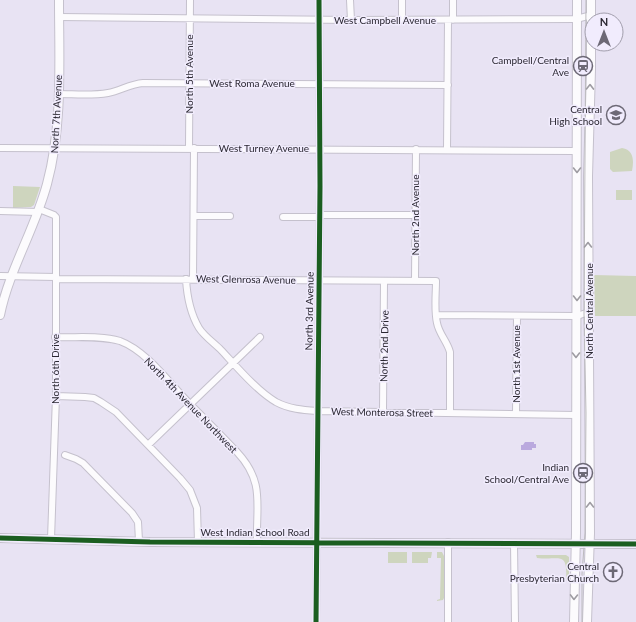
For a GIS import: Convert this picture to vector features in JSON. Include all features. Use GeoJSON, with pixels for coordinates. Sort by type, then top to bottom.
{"type":"FeatureCollection","features":[{"type":"Feature","properties":{"kind":"main road","name":"North 7th Avenue"},"geometry":{"type":"LineString","coordinates":[[0,315],[12,276],[38,210],[55,148],[58,94],[59,0]]}},
{"type":"Feature","properties":{"kind":"main road","name":"North Central Avenue"},"geometry":{"type":"LineString","coordinates":[[577,0],[576,415],[587,622]]}},
{"type":"Feature","properties":{"kind":"main road","name":"North Central Avenue"},"geometry":{"type":"LineString","coordinates":[[591,0],[592,12]]}},
{"type":"Feature","properties":{"kind":"main road","name":"North Central Avenue"},"geometry":{"type":"LineString","coordinates":[[574,622],[583,544],[589,312],[588,176],[591,52]]}},
{"type":"Feature","properties":{"kind":"main road","name":"West Indian School Road"},"geometry":{"type":"LineString","coordinates":[[0,538],[139,542],[316,541],[636,544]]}},
{"type":"Feature","properties":{"kind":"street","name":"North 5th Avenue"},"geometry":{"type":"LineString","coordinates":[[190,0],[189,82],[194,216],[193,279]]}},
{"type":"Feature","properties":{"kind":"street","name":"North 3rd Avenue"},"geometry":{"type":"LineString","coordinates":[[316,622],[320,216],[319,0]]}},
{"type":"Feature","properties":{"kind":"street"},"geometry":{"type":"LineString","coordinates":[[350,0],[350,20]]}},
{"type":"Feature","properties":{"kind":"street"},"geometry":{"type":"LineString","coordinates":[[402,0],[402,20]]}},
{"type":"Feature","properties":{"kind":"street"},"geometry":{"type":"LineString","coordinates":[[448,150],[450,20],[453,0]]}},
{"type":"Feature","properties":{"kind":"street","name":"West Campbell Avenue"},"geometry":{"type":"LineString","coordinates":[[59,17],[320,20],[576,19],[584,17]]}},
{"type":"Feature","properties":{"kind":"street","name":"West Roma Avenue"},"geometry":{"type":"LineString","coordinates":[[58,94],[105,93],[135,83],[143,82],[448,85]]}},
{"type":"Feature","properties":{"kind":"street","name":"West Turney Avenue"},"geometry":{"type":"LineString","coordinates":[[0,148],[577,151]]}},
{"type":"Feature","properties":{"kind":"street","name":"North 2nd Avenue"},"geometry":{"type":"LineString","coordinates":[[415,281],[416,149]]}},
{"type":"Feature","properties":{"kind":"street"},"geometry":{"type":"LineString","coordinates":[[0,211],[38,210]]}},
{"type":"Feature","properties":{"kind":"street","name":"North 6th Drive"},"geometry":{"type":"LineString","coordinates":[[38,210],[54,214],[56,217],[56,396],[51,539]]}},
{"type":"Feature","properties":{"kind":"street"},"geometry":{"type":"LineString","coordinates":[[283,217],[416,215]]}},
{"type":"Feature","properties":{"kind":"street"},"geometry":{"type":"LineString","coordinates":[[194,216],[230,216]]}},
{"type":"Feature","properties":{"kind":"street","name":"West Glenrosa Avenue"},"geometry":{"type":"LineString","coordinates":[[0,276],[123,280],[186,278],[436,281],[436,315]]}},
{"type":"Feature","properties":{"kind":"street","name":"West Monterosa Street"},"geometry":{"type":"LineString","coordinates":[[186,278],[190,308],[200,329],[263,393],[276,402],[297,409],[317,411],[576,415]]}},
{"type":"Feature","properties":{"kind":"street","name":"North 2nd Drive"},"geometry":{"type":"LineString","coordinates":[[383,411],[384,281]]}},
{"type":"Feature","properties":{"kind":"street"},"geometry":{"type":"LineString","coordinates":[[450,412],[450,352],[448,344],[439,329],[436,315],[577,316],[589,312]]}},
{"type":"Feature","properties":{"kind":"street","name":"North 1st Avenue"},"geometry":{"type":"LineString","coordinates":[[516,413],[517,316]]}},
{"type":"Feature","properties":{"kind":"street","name":"North 4th Avenue Northwest"},"geometry":{"type":"LineString","coordinates":[[56,337],[110,339],[130,345],[156,367],[242,457],[253,473],[257,488],[257,542]]}},
{"type":"Feature","properties":{"kind":"street"},"geometry":{"type":"LineString","coordinates":[[148,445],[260,337]]}},
{"type":"Feature","properties":{"kind":"street"},"geometry":{"type":"LineString","coordinates":[[56,396],[94,398],[116,412],[190,490],[196,502],[198,511],[198,542]]}},
{"type":"Feature","properties":{"kind":"street"},"geometry":{"type":"LineString","coordinates":[[65,456],[83,463],[132,513],[138,522],[139,542]]}},
{"type":"Feature","properties":{"kind":"street"},"geometry":{"type":"LineString","coordinates":[[448,542],[448,622]]}},
{"type":"Feature","properties":{"kind":"street"},"geometry":{"type":"LineString","coordinates":[[514,543],[515,622]]}},
{"type":"Feature","properties":{"kind":"green space"},"geometry":{"type":"Polygon","coordinates":[[[622,148],[629,151],[632,156],[632,171],[613,172],[610,169],[610,152],[622,148]]]}},
{"type":"Feature","properties":{"kind":"green space"},"geometry":{"type":"Polygon","coordinates":[[[13,186],[40,187],[34,205],[31,207],[13,208],[13,186]]]}},
{"type":"Feature","properties":{"kind":"green space"},"geometry":{"type":"Polygon","coordinates":[[[616,190],[632,190],[632,200],[616,200],[616,190]]]}},
{"type":"Feature","properties":{"kind":"green space"},"geometry":{"type":"Polygon","coordinates":[[[594,275],[636,276],[636,316],[595,316],[594,275]]]}},
{"type":"Feature","properties":{"kind":"green space"},"geometry":{"type":"Polygon","coordinates":[[[388,552],[407,552],[407,563],[388,563],[388,552]]]}},
{"type":"Feature","properties":{"kind":"green space"},"geometry":{"type":"Polygon","coordinates":[[[412,552],[432,552],[431,558],[428,558],[428,563],[412,563],[412,552]]]}},
{"type":"Feature","properties":{"kind":"green space"},"geometry":{"type":"Polygon","coordinates":[[[437,552],[442,552],[444,556],[444,598],[443,600],[437,601],[440,599],[441,558],[437,558],[437,552]]]}},
{"type":"Feature","properties":{"kind":"green space"},"geometry":{"type":"Polygon","coordinates":[[[536,555],[566,555],[569,557],[569,582],[566,580],[564,561],[556,558],[537,558],[536,555]]]}},
{"type":"Feature","properties":{"kind":"shaded area"},"geometry":{"type":"Polygon","coordinates":[[[525,442],[534,442],[534,444],[536,444],[536,448],[532,448],[532,450],[521,450],[521,445],[525,442]]]}},
{"type":"Feature","properties":{"kind":"tram line"},"geometry":{"type":"LineString","coordinates":[[582,622],[582,574],[585,533],[586,413],[584,314],[586,0]]}},
{"type":"Feature","properties":{"kind":"cycle path"},"geometry":{"type":"LineString","coordinates":[[316,622],[320,186],[319,0]]}},
{"type":"Feature","properties":{"kind":"cycle path"},"geometry":{"type":"LineString","coordinates":[[0,538],[150,542],[636,544]]}},
{"type":"Feature","properties":{"kind":"place","name":"Campbell/Central Ave"},"geometry":{"type":"Point","coordinates":[583,66]}},
{"type":"Feature","properties":{"kind":"place","name":"Central High School"},"geometry":{"type":"Point","coordinates":[616,115]}},
{"type":"Feature","properties":{"kind":"place","name":"Indian School/Central Ave"},"geometry":{"type":"Point","coordinates":[583,473]}},
{"type":"Feature","properties":{"kind":"place","name":"Central Presbyterian Church"},"geometry":{"type":"Point","coordinates":[613,572]}}]}
